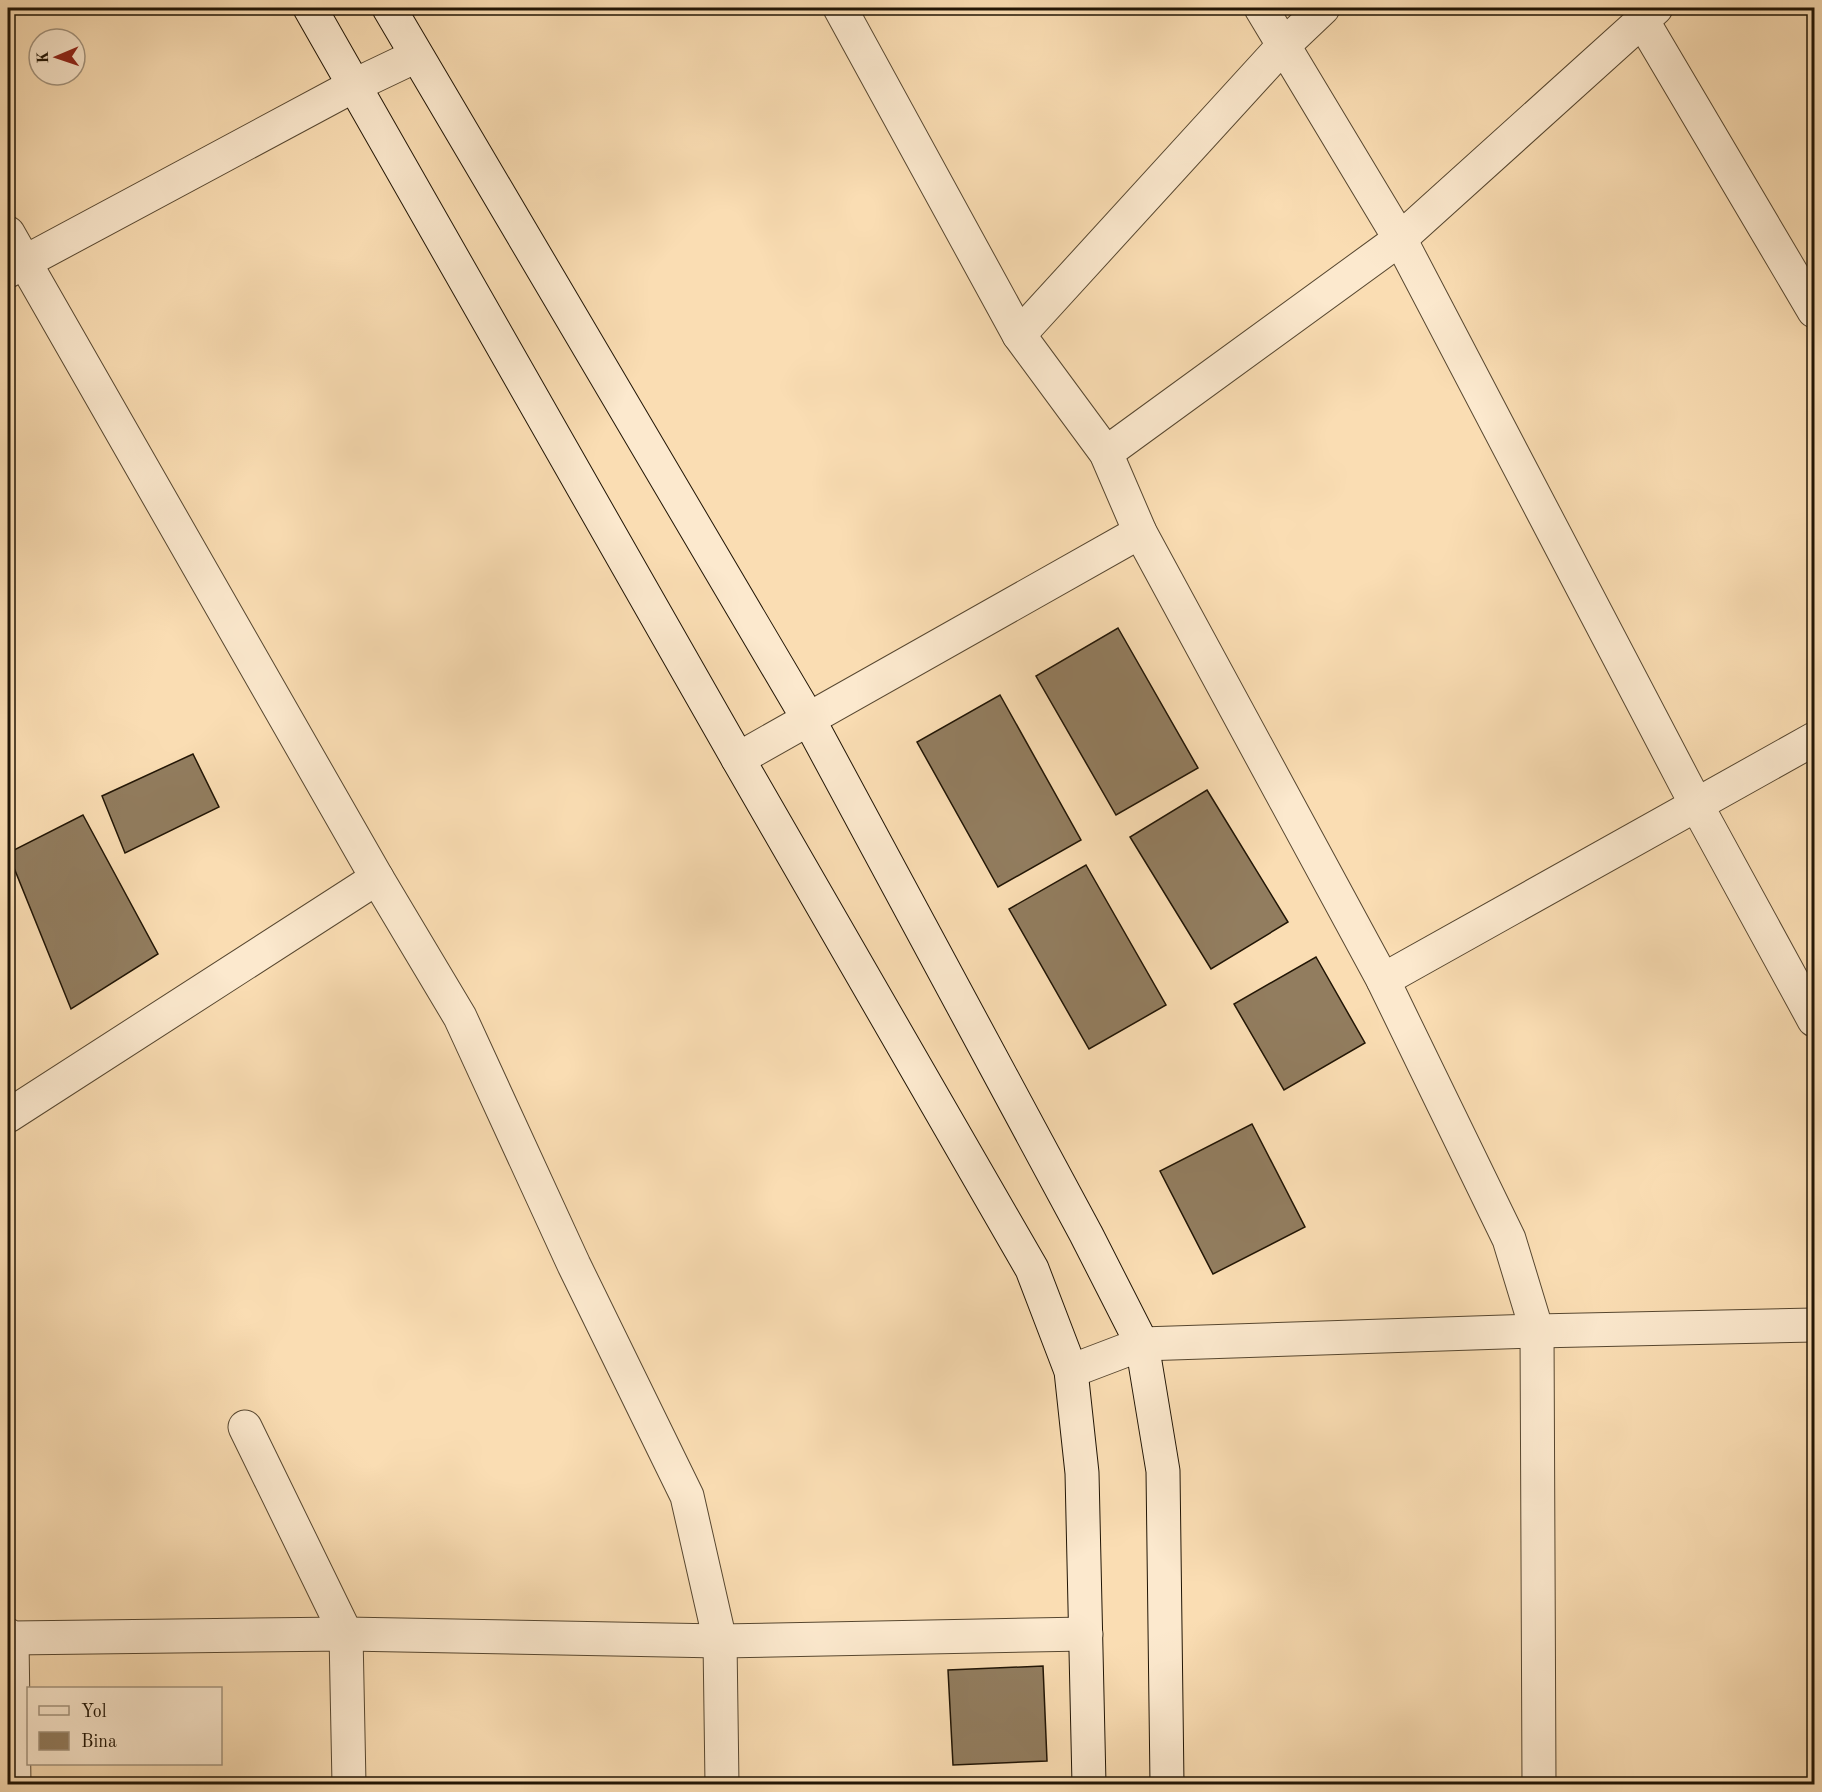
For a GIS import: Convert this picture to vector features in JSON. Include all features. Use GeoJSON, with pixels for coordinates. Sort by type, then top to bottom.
{"type":"FeatureCollection","features":[{"type":"Feature","properties":{"kind":"street"},"geometry":{"type":"LineString","coordinates":[[310,8],[1032,1269],[1071,1371],[1082,1473],[1089,1785]]}},
{"type":"Feature","properties":{"kind":"street"},"geometry":{"type":"LineString","coordinates":[[388,8],[809,720],[1081,1223],[1142,1344],[1163,1471],[1167,1785]]}},
{"type":"Feature","properties":{"kind":"street"},"geometry":{"type":"LineString","coordinates":[[840,8],[1019,335],[1106,453],[1140,532],[1383,980],[1509,1239],[1537,1331],[1539,1785]]}},
{"type":"Feature","properties":{"kind":"street"},"geometry":{"type":"LineString","coordinates":[[1261,8],[1400,239],[1696,804],[1815,1020]]}},
{"type":"Feature","properties":{"kind":"street"},"geometry":{"type":"LineString","coordinates":[[1019,335],[1283,46],[1323,8]]}},
{"type":"Feature","properties":{"kind":"street"},"geometry":{"type":"LineString","coordinates":[[1106,453],[1400,239],[1649,14],[1815,311]]}},
{"type":"Feature","properties":{"kind":"street"},"geometry":{"type":"LineString","coordinates":[[16,266],[353,86],[416,56]]}},
{"type":"Feature","properties":{"kind":"street"},"geometry":{"type":"LineString","coordinates":[[8,233],[16,266],[460,1017],[574,1265],[687,1496],[720,1641],[722,1785]]}},
{"type":"Feature","properties":{"kind":"street"},"geometry":{"type":"LineString","coordinates":[[738,759],[1140,532]]}},
{"type":"Feature","properties":{"kind":"street"},"geometry":{"type":"LineString","coordinates":[[1383,980],[1696,804],[1815,740]]}},
{"type":"Feature","properties":{"kind":"street"},"geometry":{"type":"LineString","coordinates":[[8,1116],[377,878]]}},
{"type":"Feature","properties":{"kind":"street"},"geometry":{"type":"LineString","coordinates":[[1071,1371],[1142,1344],[1537,1331],[1815,1325]]}},
{"type":"Feature","properties":{"kind":"street"},"geometry":{"type":"LineString","coordinates":[[245,1427],[346,1634],[349,1785]]}},
{"type":"Feature","properties":{"kind":"street"},"geometry":{"type":"LineString","coordinates":[[15,1785],[10,1636],[346,1634],[720,1641],[1086,1634]]}},
{"type":"Feature","properties":{"kind":"building"},"geometry":{"type":"Polygon","coordinates":[[[1118,628],[1198,768],[1116,815],[1036,676],[1118,628]]]}},
{"type":"Feature","properties":{"kind":"building"},"geometry":{"type":"Polygon","coordinates":[[[1000,695],[1081,840],[998,887],[917,742],[1000,695]]]}},
{"type":"Feature","properties":{"kind":"building"},"geometry":{"type":"Polygon","coordinates":[[[193,754],[219,807],[125,853],[102,796],[193,754]]]}},
{"type":"Feature","properties":{"kind":"building"},"geometry":{"type":"Polygon","coordinates":[[[1207,790],[1288,922],[1211,969],[1130,837],[1207,790]]]}},
{"type":"Feature","properties":{"kind":"building"},"geometry":{"type":"Polygon","coordinates":[[[83,815],[158,954],[71,1009],[8,853],[83,815]]]}},
{"type":"Feature","properties":{"kind":"building"},"geometry":{"type":"Polygon","coordinates":[[[1086,865],[1166,1005],[1089,1049],[1009,909],[1086,865]]]}},
{"type":"Feature","properties":{"kind":"building"},"geometry":{"type":"Polygon","coordinates":[[[1316,957],[1365,1043],[1284,1090],[1234,1004],[1316,957]]]}},
{"type":"Feature","properties":{"kind":"building"},"geometry":{"type":"Polygon","coordinates":[[[1252,1124],[1305,1227],[1213,1274],[1160,1171],[1252,1124]]]}},
{"type":"Feature","properties":{"kind":"building"},"geometry":{"type":"Polygon","coordinates":[[[1043,1666],[1047,1761],[953,1765],[948,1670],[1043,1666]]]}}]}
